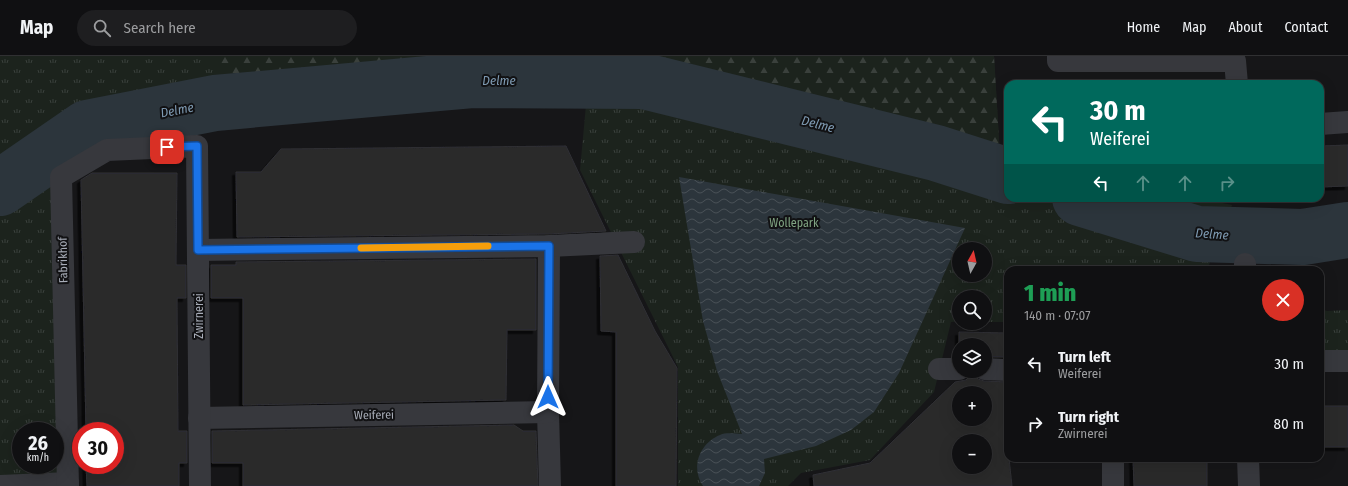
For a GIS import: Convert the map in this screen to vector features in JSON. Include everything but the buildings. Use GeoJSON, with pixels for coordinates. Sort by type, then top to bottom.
{"type":"FeatureCollection","features":[{"type":"Feature","properties":{"kind":"street"},"geometry":{"type":"LineString","coordinates":[[1058,56],[1058,61],[1235,58],[1237,80]]}},
{"type":"Feature","properties":{"kind":"street"},"geometry":{"type":"LineString","coordinates":[[1324,124],[1348,122]]}},
{"type":"Feature","properties":{"kind":"street","name":"Zwirnerei"},"geometry":{"type":"LineString","coordinates":[[197,146],[200,486]]}},
{"type":"Feature","properties":{"kind":"street","name":"Fabrikhof"},"geometry":{"type":"LineString","coordinates":[[68,485],[61,178],[107,150],[197,146]]}},
{"type":"Feature","properties":{"kind":"street"},"geometry":{"type":"LineString","coordinates":[[198,250],[549,246],[634,242]]}},
{"type":"Feature","properties":{"kind":"street"},"geometry":{"type":"LineString","coordinates":[[549,246],[548,412],[550,486]]}},
{"type":"Feature","properties":{"kind":"street"},"geometry":{"type":"LineString","coordinates":[[1324,361],[1348,362]]}},
{"type":"Feature","properties":{"kind":"street"},"geometry":{"type":"LineString","coordinates":[[992,370],[1004,370]]}},
{"type":"Feature","properties":{"kind":"street","name":"Weiferei"},"geometry":{"type":"LineString","coordinates":[[199,418],[548,412]]}},
{"type":"Feature","properties":{"kind":"street"},"geometry":{"type":"LineString","coordinates":[[1113,462],[1113,486]]}},
{"type":"Feature","properties":{"kind":"street"},"geometry":{"type":"LineString","coordinates":[[1248,462],[1249,486]]}},
{"type":"Feature","properties":{"kind":"street"},"geometry":{"type":"LineString","coordinates":[[0,486],[68,485]]}},
{"type":"Feature","properties":{"kind":"green space","name":"Wollepark"},"geometry":{"type":"Polygon","coordinates":[[[0,56],[994,56],[1000,156],[1004,157],[1004,202],[1217,202],[1232,205],[1209,266],[1004,266],[1004,322],[992,322],[992,290],[952,290],[952,322],[934,392],[870,460],[801,473],[788,486],[678,486],[678,367],[580,170],[586,105],[395,108],[211,122],[104,140],[56,173],[58,422],[12,422],[12,474],[59,474],[59,479],[0,481],[0,56]]]}},
{"type":"Feature","properties":{"kind":"green space"},"geometry":{"type":"Polygon","coordinates":[[[209,56],[994,56],[1000,156],[881,117],[742,84],[649,71],[516,66],[374,70],[229,80],[209,56]]]}},
{"type":"Feature","properties":{"kind":"green space"},"geometry":{"type":"Polygon","coordinates":[[[1324,310],[1348,310],[1348,351],[1324,351],[1324,310]]]}},
{"type":"Feature","properties":{"kind":"water"},"geometry":{"type":"Polygon","coordinates":[[[679,177],[965,228],[959,242],[952,242],[952,257],[899,373],[874,412],[851,430],[816,446],[764,459],[765,473],[759,486],[703,486],[699,479],[697,464],[702,450],[707,444],[723,434],[742,434],[717,371],[703,321],[679,177]]]}},
{"type":"Feature","properties":{"kind":"waterway","name":"Delme"},"geometry":{"type":"LineString","coordinates":[[0,188],[87,128],[215,103],[472,80],[644,81],[936,153],[1004,175]]}},
{"type":"Feature","properties":{"kind":"waterway","name":"Delme"},"geometry":{"type":"LineString","coordinates":[[1093,202],[1197,234],[1303,237],[1348,230]]}},
{"type":"Feature","properties":{"kind":"slow traffic"},"geometry":{"type":"LineString","coordinates":[[361,248],[488,246]]}},
{"type":"Feature","properties":{"kind":"route"},"geometry":{"type":"LineString","coordinates":[[167,147],[197,146],[198,250],[549,246],[548,397]]}}]}
